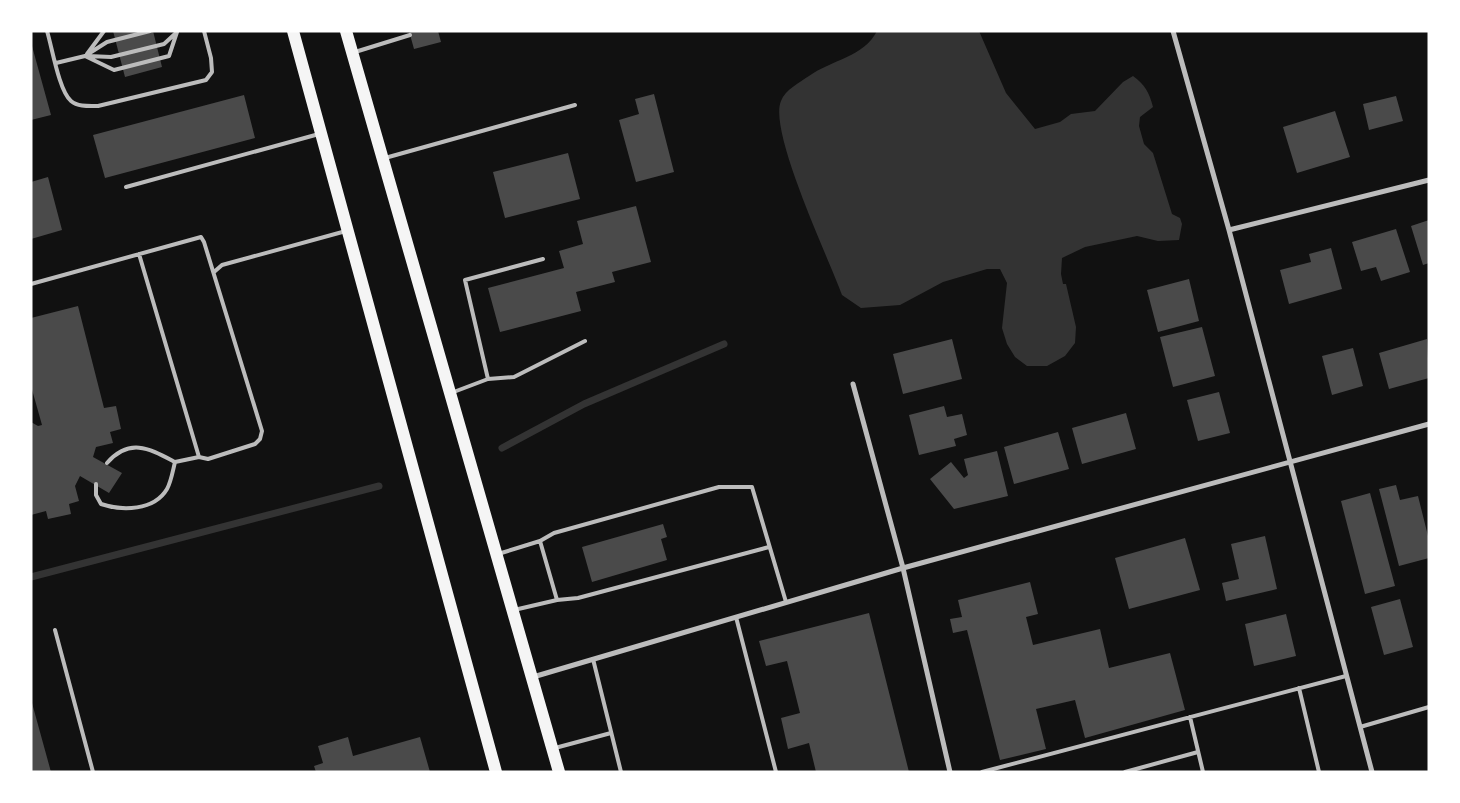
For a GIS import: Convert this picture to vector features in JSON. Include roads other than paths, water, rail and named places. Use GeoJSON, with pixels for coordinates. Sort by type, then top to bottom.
{"type":"FeatureCollection","features":[{"type":"Feature","properties":{"kind":"main road"},"geometry":{"type":"LineString","coordinates":[[293,31],[496,772]]}},
{"type":"Feature","properties":{"kind":"main road"},"geometry":{"type":"LineString","coordinates":[[346,31],[498,554],[559,772]]}},
{"type":"Feature","properties":{"kind":"street"},"geometry":{"type":"LineString","coordinates":[[1173,31],[1229,230],[1288,461],[1372,772]]}},
{"type":"Feature","properties":{"kind":"street"},"geometry":{"type":"LineString","coordinates":[[1229,230],[1429,180]]}},
{"type":"Feature","properties":{"kind":"street"},"geometry":{"type":"LineString","coordinates":[[853,384],[902,568],[950,772]]}},
{"type":"Feature","properties":{"kind":"street"},"geometry":{"type":"LineString","coordinates":[[533,677],[902,568],[1429,424]]}},
{"type":"Feature","properties":{"kind":"lane"},"geometry":{"type":"LineString","coordinates":[[47,31],[65,92],[72,101],[84,106],[98,106],[206,80],[212,72],[212,58],[204,31]]}},
{"type":"Feature","properties":{"kind":"lane"},"geometry":{"type":"LineString","coordinates":[[85,56],[104,31]]}},
{"type":"Feature","properties":{"kind":"lane"},"geometry":{"type":"LineString","coordinates":[[85,56],[107,42],[150,31]]}},
{"type":"Feature","properties":{"kind":"lane"},"geometry":{"type":"LineString","coordinates":[[56,63],[85,56],[111,57],[164,44],[176,31]]}},
{"type":"Feature","properties":{"kind":"lane"},"geometry":{"type":"LineString","coordinates":[[85,56],[114,70],[160,59],[169,56],[176,31]]}},
{"type":"Feature","properties":{"kind":"lane"},"geometry":{"type":"LineString","coordinates":[[352,52],[410,35]]}},
{"type":"Feature","properties":{"kind":"lane"},"geometry":{"type":"LineString","coordinates":[[383,158],[576,105]]}},
{"type":"Feature","properties":{"kind":"lane"},"geometry":{"type":"LineString","coordinates":[[126,187],[322,133]]}},
{"type":"Feature","properties":{"kind":"lane"},"geometry":{"type":"LineString","coordinates":[[214,272],[222,265],[348,231]]}},
{"type":"Feature","properties":{"kind":"lane"},"geometry":{"type":"LineString","coordinates":[[31,284],[201,237],[214,272],[262,431],[260,439],[255,444],[208,459],[200,456],[175,462],[147,448],[136,447],[114,455],[107,463]]}},
{"type":"Feature","properties":{"kind":"lane"},"geometry":{"type":"LineString","coordinates":[[139,254],[200,456]]}},
{"type":"Feature","properties":{"kind":"lane"},"geometry":{"type":"LineString","coordinates":[[488,379],[465,280],[543,259]]}},
{"type":"Feature","properties":{"kind":"lane"},"geometry":{"type":"LineString","coordinates":[[451,393],[488,379],[514,377],[586,340]]}},
{"type":"Feature","properties":{"kind":"lane"},"geometry":{"type":"LineString","coordinates":[[96,484],[96,495],[101,504],[126,509],[141,507],[156,500],[167,489],[175,462]]}},
{"type":"Feature","properties":{"kind":"lane"},"geometry":{"type":"LineString","coordinates":[[498,554],[540,541],[554,532],[719,487],[752,486],[786,602]]}},
{"type":"Feature","properties":{"kind":"lane"},"geometry":{"type":"LineString","coordinates":[[540,541],[557,600]]}},
{"type":"Feature","properties":{"kind":"lane"},"geometry":{"type":"LineString","coordinates":[[514,610],[557,600],[578,598],[769,547]]}},
{"type":"Feature","properties":{"kind":"lane"},"geometry":{"type":"LineString","coordinates":[[736,617],[776,772]]}},
{"type":"Feature","properties":{"kind":"lane"},"geometry":{"type":"LineString","coordinates":[[55,630],[93,772]]}},
{"type":"Feature","properties":{"kind":"lane"},"geometry":{"type":"LineString","coordinates":[[593,659],[622,772]]}},
{"type":"Feature","properties":{"kind":"lane"},"geometry":{"type":"LineString","coordinates":[[982,772],[1346,676]]}},
{"type":"Feature","properties":{"kind":"lane"},"geometry":{"type":"LineString","coordinates":[[1298,688],[1320,772]]}},
{"type":"Feature","properties":{"kind":"lane"},"geometry":{"type":"LineString","coordinates":[[1360,727],[1429,707]]}},
{"type":"Feature","properties":{"kind":"lane"},"geometry":{"type":"LineString","coordinates":[[1190,717],[1203,772]]}},
{"type":"Feature","properties":{"kind":"lane"},"geometry":{"type":"LineString","coordinates":[[552,748],[611,733]]}},
{"type":"Feature","properties":{"kind":"lane"},"geometry":{"type":"LineString","coordinates":[[1125,772],[1198,752]]}},
{"type":"Feature","properties":{"kind":"waterway"},"geometry":{"type":"LineString","coordinates":[[502,448],[584,404],[724,344]]}},
{"type":"Feature","properties":{"kind":"waterway"},"geometry":{"type":"LineString","coordinates":[[31,577],[379,486]]}}]}
